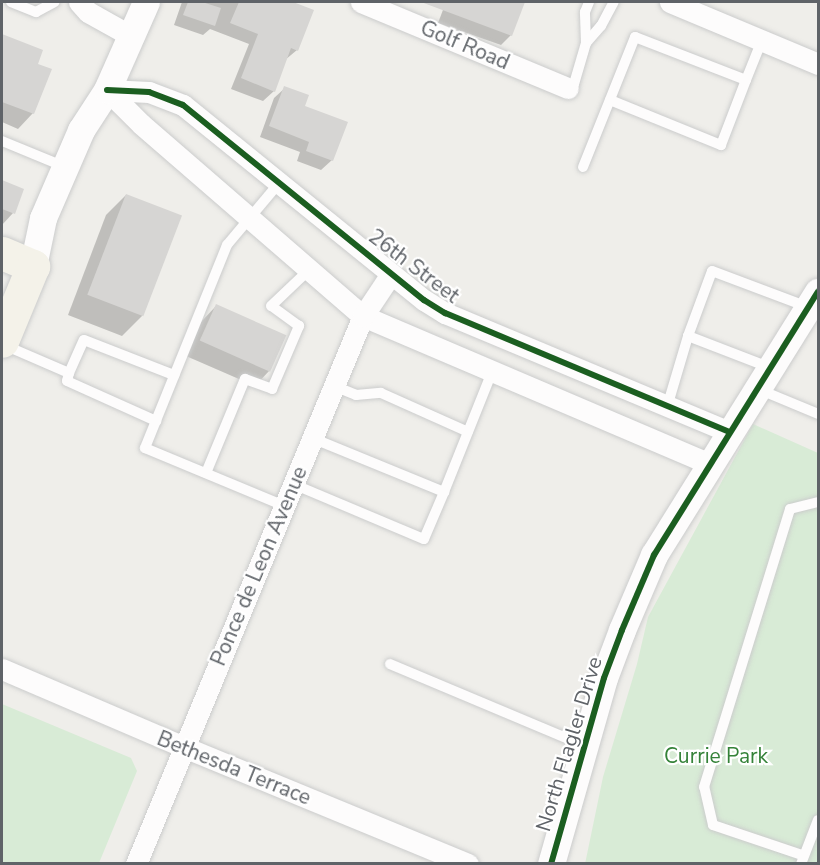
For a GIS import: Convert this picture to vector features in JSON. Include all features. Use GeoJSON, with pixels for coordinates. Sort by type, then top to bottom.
{"type":"FeatureCollection","features":[{"type":"Feature","properties":{"kind":"main road"},"geometry":{"type":"LineString","coordinates":[[2,253],[33,266],[2,342]]}},
{"type":"Feature","properties":{"kind":"street"},"geometry":{"type":"LineString","coordinates":[[79,2],[88,12],[131,36]]}},
{"type":"Feature","properties":{"kind":"street"},"geometry":{"type":"LineString","coordinates":[[33,266],[43,218],[81,130],[106,90],[146,2]]}},
{"type":"Feature","properties":{"kind":"street","name":"Golf Road"},"geometry":{"type":"LineString","coordinates":[[361,2],[568,88]]}},
{"type":"Feature","properties":{"kind":"street"},"geometry":{"type":"LineString","coordinates":[[670,2],[819,64]]}},
{"type":"Feature","properties":{"kind":"street"},"geometry":{"type":"LineString","coordinates":[[106,90],[363,316],[710,464]]}},
{"type":"Feature","properties":{"kind":"street"},"geometry":{"type":"LineString","coordinates":[[33,266],[60,225],[97,141],[106,90]]}},
{"type":"Feature","properties":{"kind":"street","name":"26th Street"},"geometry":{"type":"LineString","coordinates":[[106,90],[149,92],[183,105],[391,274],[445,313],[729,432]]}},
{"type":"Feature","properties":{"kind":"street","name":"Ponce de Leon Avenue"},"geometry":{"type":"LineString","coordinates":[[136,864],[363,316],[391,274]]}},
{"type":"Feature","properties":{"kind":"street","name":"North Flagler Drive"},"geometry":{"type":"LineString","coordinates":[[551,864],[583,745],[622,630],[654,555],[814,299]]}},
{"type":"Feature","properties":{"kind":"street"},"geometry":{"type":"LineString","coordinates":[[635,432],[658,403]]}},
{"type":"Feature","properties":{"kind":"street","name":"Bethesda Terrace"},"geometry":{"type":"LineString","coordinates":[[2,669],[468,864]]}},
{"type":"Feature","properties":{"kind":"lane"},"geometry":{"type":"LineString","coordinates":[[11,2],[36,12],[55,2]]}},
{"type":"Feature","properties":{"kind":"lane"},"geometry":{"type":"LineString","coordinates":[[568,88],[574,84],[586,43],[585,12],[588,2]]}},
{"type":"Feature","properties":{"kind":"lane"},"geometry":{"type":"LineString","coordinates":[[586,43],[602,26],[614,2]]}},
{"type":"Feature","properties":{"kind":"lane"},"geometry":{"type":"LineString","coordinates":[[583,167],[635,37],[746,80]]}},
{"type":"Feature","properties":{"kind":"lane"},"geometry":{"type":"LineString","coordinates":[[610,100],[721,145],[762,40]]}},
{"type":"Feature","properties":{"kind":"lane"},"geometry":{"type":"LineString","coordinates":[[2,141],[65,167]]}},
{"type":"Feature","properties":{"kind":"lane"},"geometry":{"type":"LineString","coordinates":[[279,183],[227,245],[145,448],[284,506]]}},
{"type":"Feature","properties":{"kind":"lane"},"geometry":{"type":"LineString","coordinates":[[206,473],[245,380],[272,389],[300,326],[271,306],[309,270]]}},
{"type":"Feature","properties":{"kind":"lane"},"geometry":{"type":"LineString","coordinates":[[658,403],[688,336],[712,271],[814,299]]}},
{"type":"Feature","properties":{"kind":"lane"},"geometry":{"type":"LineString","coordinates":[[688,336],[817,411]]}},
{"type":"Feature","properties":{"kind":"lane"},"geometry":{"type":"LineString","coordinates":[[156,421],[67,381],[69,373],[84,340],[174,375]]}},
{"type":"Feature","properties":{"kind":"lane"},"geometry":{"type":"LineString","coordinates":[[2,342],[69,373]]}},
{"type":"Feature","properties":{"kind":"lane"},"geometry":{"type":"LineString","coordinates":[[293,484],[424,538],[492,372]]}},
{"type":"Feature","properties":{"kind":"lane"},"geometry":{"type":"LineString","coordinates":[[334,386],[356,395],[381,393],[468,432]]}},
{"type":"Feature","properties":{"kind":"lane"},"geometry":{"type":"LineString","coordinates":[[312,438],[444,492]]}},
{"type":"Feature","properties":{"kind":"lane"},"geometry":{"type":"LineString","coordinates":[[819,502],[790,509],[704,786],[713,825],[801,860],[819,820]]}},
{"type":"Feature","properties":{"kind":"lane"},"geometry":{"type":"LineString","coordinates":[[390,664],[583,745]]}},
{"type":"Feature","properties":{"kind":"green space","name":"Currie Park"},"geometry":{"type":"Polygon","coordinates":[[[753,424],[818,453],[818,863],[585,864],[603,777],[637,664],[648,617],[753,424]]]}},
{"type":"Feature","properties":{"kind":"green space"},"geometry":{"type":"Polygon","coordinates":[[[2,704],[131,758],[137,771],[99,863],[2,863],[2,704]]]}},
{"type":"Feature","properties":{"kind":"building"},"geometry":{"type":"Polygon","coordinates":[[[188,2],[202,2],[221,8],[215,26],[183,15],[188,2]]]}},
{"type":"Feature","properties":{"kind":"building"},"geometry":{"type":"Polygon","coordinates":[[[239,2],[293,2],[314,10],[298,51],[291,48],[275,92],[241,78],[258,34],[230,23],[239,2]]]}},
{"type":"Feature","properties":{"kind":"building"},"geometry":{"type":"Polygon","coordinates":[[[421,2],[525,2],[512,36],[421,2]]]}},
{"type":"Feature","properties":{"kind":"building"},"geometry":{"type":"Polygon","coordinates":[[[2,34],[43,50],[38,64],[52,69],[34,114],[2,102],[2,34]]]}},
{"type":"Feature","properties":{"kind":"building"},"geometry":{"type":"Polygon","coordinates":[[[284,86],[309,95],[305,106],[348,122],[333,161],[306,151],[309,142],[269,126],[284,86]]]}},
{"type":"Feature","properties":{"kind":"building"},"geometry":{"type":"Polygon","coordinates":[[[2,180],[24,189],[15,214],[2,209],[2,180]]]}},
{"type":"Feature","properties":{"kind":"building"},"geometry":{"type":"Polygon","coordinates":[[[126,194],[182,216],[143,316],[87,295],[126,194]]]}},
{"type":"Feature","properties":{"kind":"building"},"geometry":{"type":"Polygon","coordinates":[[[216,304],[286,335],[270,372],[200,341],[216,304]]]}},
{"type":"Feature","properties":{"kind":"cycle path"},"geometry":{"type":"LineString","coordinates":[[107,90],[149,92],[183,105],[424,300],[445,313],[729,432]]}},
{"type":"Feature","properties":{"kind":"cycle path"},"geometry":{"type":"LineString","coordinates":[[551,864],[604,678],[654,555],[818,292]]}}]}
